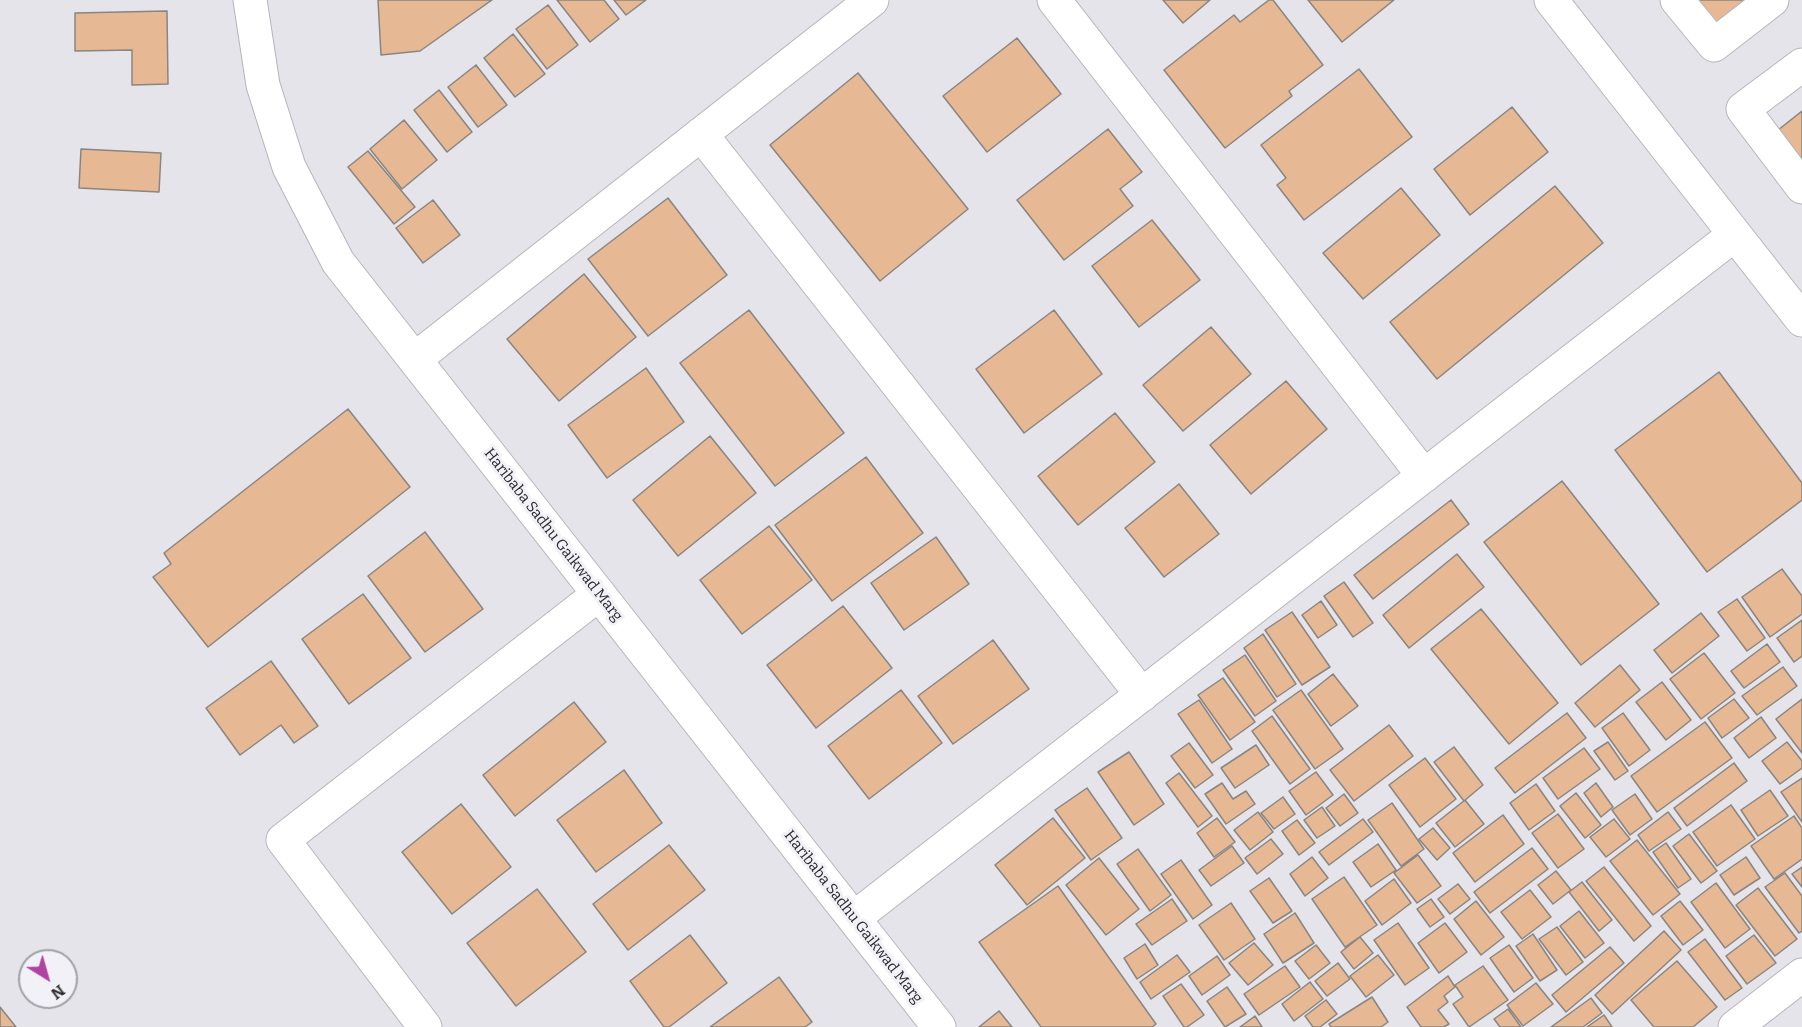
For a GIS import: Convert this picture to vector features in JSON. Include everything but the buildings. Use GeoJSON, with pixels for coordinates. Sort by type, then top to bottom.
{"type":"FeatureCollection","features":[{"type":"Feature","properties":{"kind":"main road","name":"Haribaba Sadhu Gaikwad Marg"},"geometry":{"type":"LineString","coordinates":[[250,0],[262,85],[289,167],[339,262],[939,1027]]}},
{"type":"Feature","properties":{"kind":"main road"},"geometry":{"type":"LineString","coordinates":[[415,359],[872,0]]}},
{"type":"Feature","properties":{"kind":"main road"},"geometry":{"type":"LineString","coordinates":[[1054,0],[1424,476]]}},
{"type":"Feature","properties":{"kind":"main road"},"geometry":{"type":"LineString","coordinates":[[1551,0],[1802,321]]}},
{"type":"Feature","properties":{"kind":"main road"},"geometry":{"type":"LineString","coordinates":[[1677,0],[1714,45],[1772,0]]}},
{"type":"Feature","properties":{"kind":"main road"},"geometry":{"type":"LineString","coordinates":[[1802,65],[1743,109],[1802,187]]}},
{"type":"Feature","properties":{"kind":"main road"},"geometry":{"type":"LineString","coordinates":[[701,134],[1142,695]]}},
{"type":"Feature","properties":{"kind":"main road"},"geometry":{"type":"LineString","coordinates":[[854,918],[1734,235]]}},
{"type":"Feature","properties":{"kind":"main road"},"geometry":{"type":"LineString","coordinates":[[425,1027],[283,840],[599,594]]}},
{"type":"Feature","properties":{"kind":"main road"},"geometry":{"type":"LineString","coordinates":[[1735,1027],[1802,975]]}}]}
